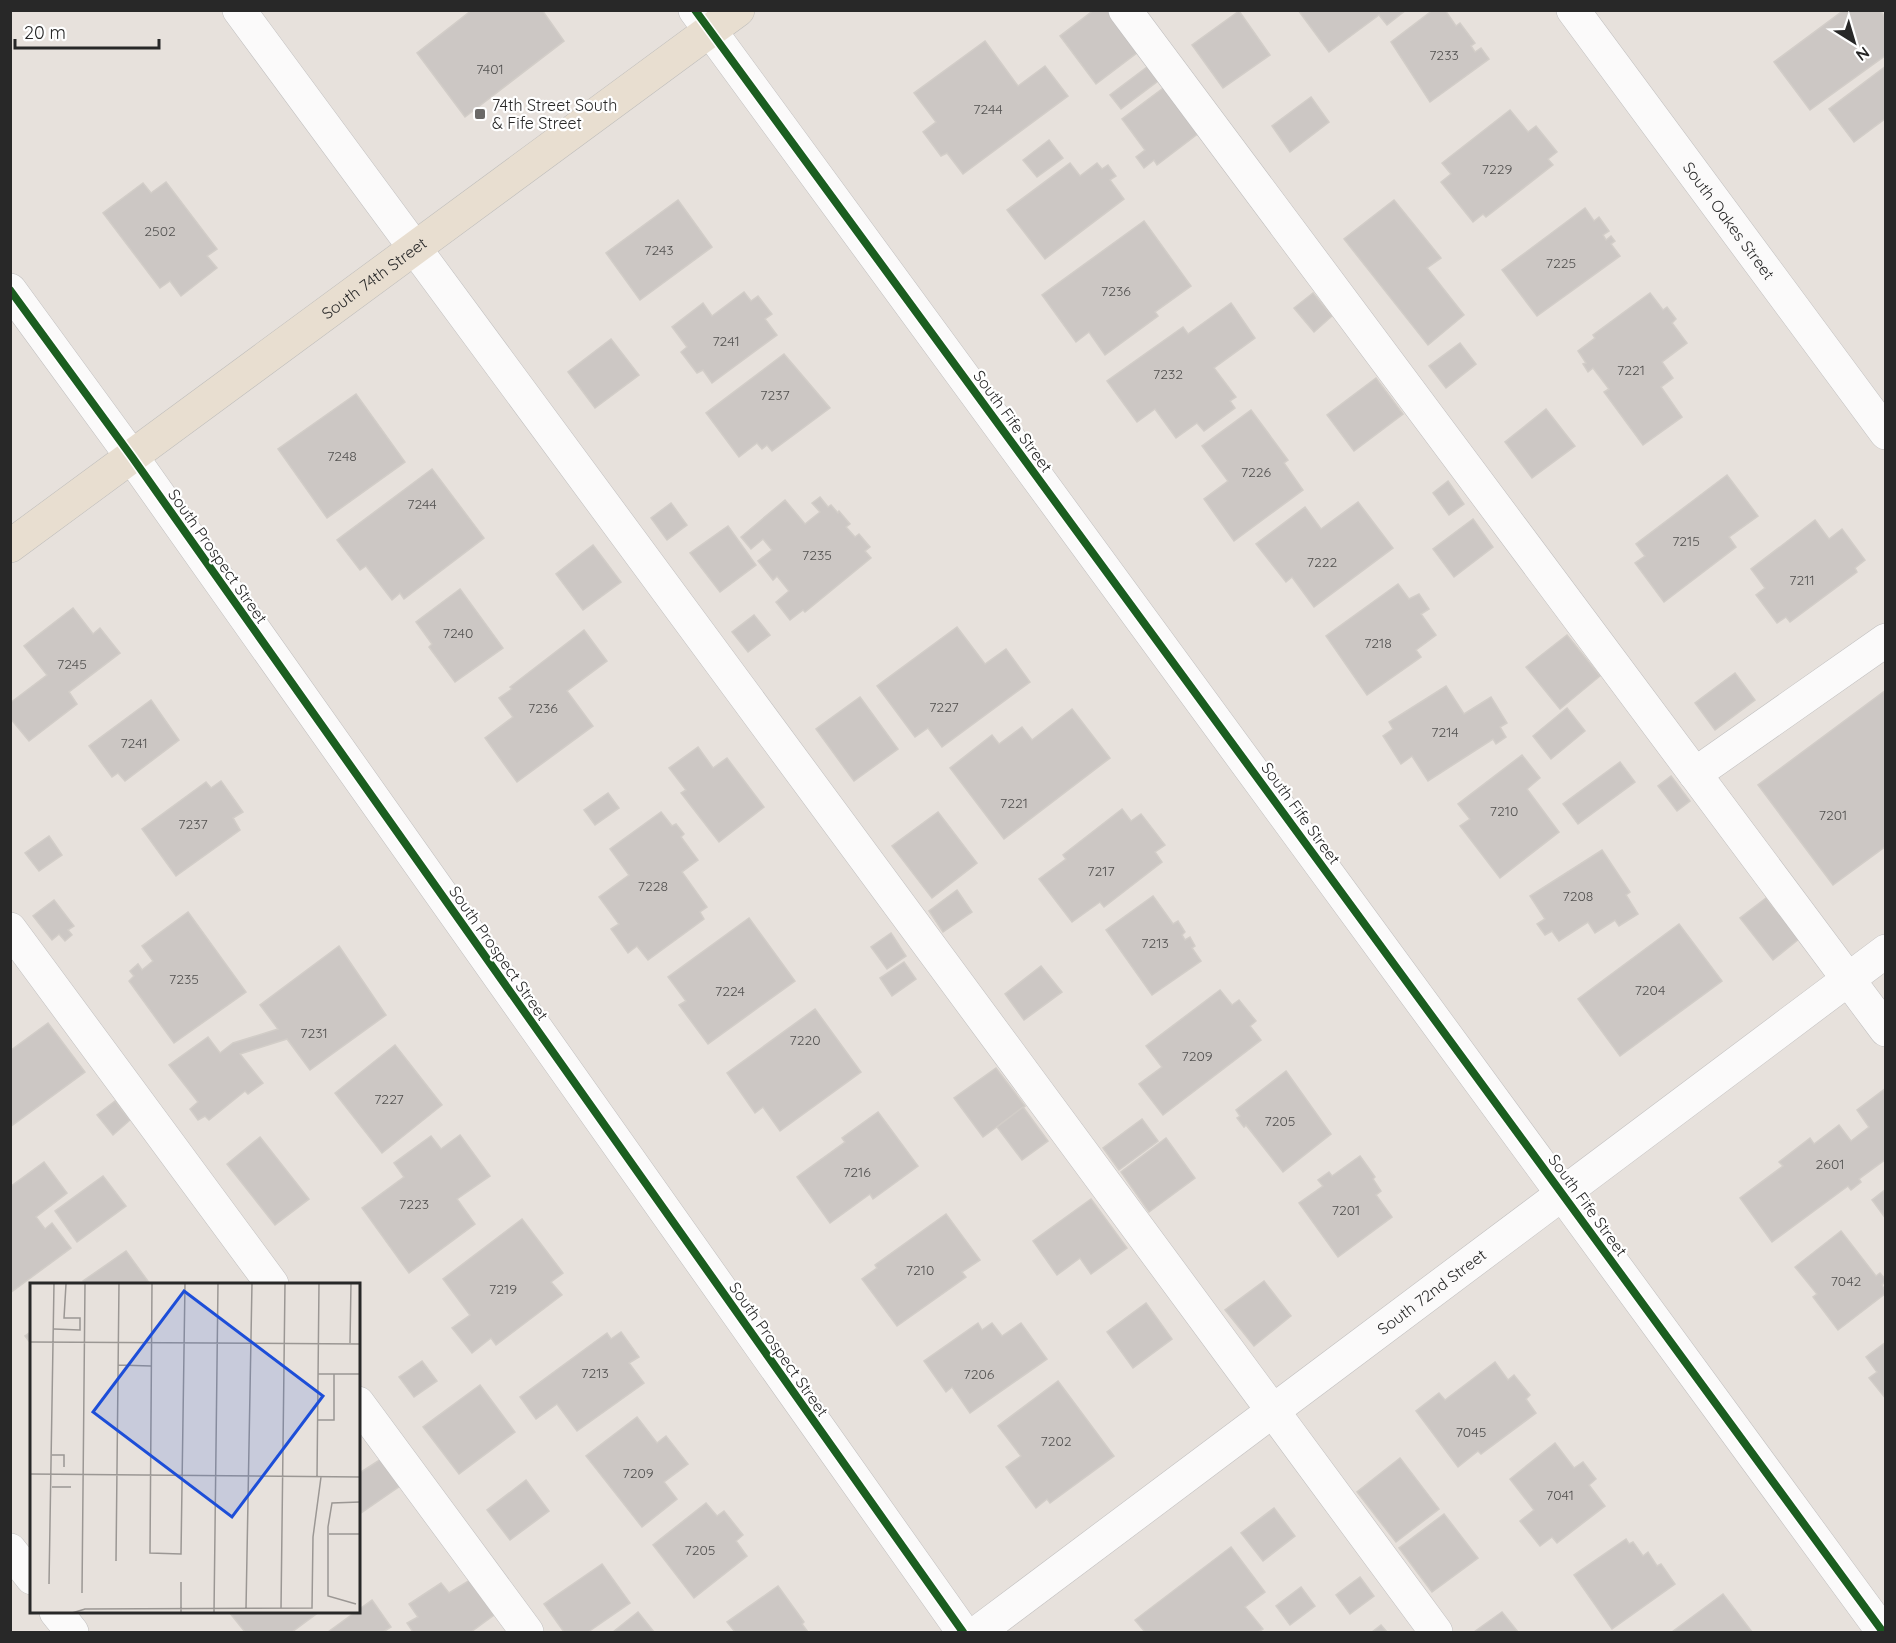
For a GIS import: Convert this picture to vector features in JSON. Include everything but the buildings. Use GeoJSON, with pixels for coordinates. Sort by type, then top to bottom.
{"type":"FeatureCollection","features":[{"type":"Feature","properties":{"kind":"main road","name":"South 74th Street"},"geometry":{"type":"LineString","coordinates":[[10,546],[413,250],[702,21],[738,10]]}},
{"type":"Feature","properties":{"kind":"street"},"geometry":{"type":"LineString","coordinates":[[239,10],[413,250],[1274,1410],[1436,1632]]}},
{"type":"Feature","properties":{"kind":"street"},"geometry":{"type":"LineString","coordinates":[[1125,10],[1886,1030]]}},
{"type":"Feature","properties":{"kind":"street","name":"South Oakes Street"},"geometry":{"type":"LineString","coordinates":[[1573,10],[1886,433]]}},
{"type":"Feature","properties":{"kind":"street","name":"South Fife Street"},"geometry":{"type":"LineString","coordinates":[[702,21],[1883,1632]]}},
{"type":"Feature","properties":{"kind":"street","name":"South Prospect Street"},"geometry":{"type":"LineString","coordinates":[[10,290],[132,457],[963,1632]]}},
{"type":"Feature","properties":{"kind":"street"},"geometry":{"type":"LineString","coordinates":[[1695,774],[1886,640]]}},
{"type":"Feature","properties":{"kind":"street"},"geometry":{"type":"LineString","coordinates":[[10,929],[271,1283]]}},
{"type":"Feature","properties":{"kind":"street","name":"South 72nd Street"},"geometry":{"type":"LineString","coordinates":[[978,1632],[1886,951]]}},
{"type":"Feature","properties":{"kind":"street"},"geometry":{"type":"LineString","coordinates":[[360,1406],[527,1632]]}},
{"type":"Feature","properties":{"kind":"street"},"geometry":{"type":"LineString","coordinates":[[10,1550],[30,1575]]}},
{"type":"Feature","properties":{"kind":"street"},"geometry":{"type":"LineString","coordinates":[[58,1613],[72,1632]]}},
{"type":"Feature","properties":{"kind":"cycle path"},"geometry":{"type":"LineString","coordinates":[[695,10],[1883,1632]]}},
{"type":"Feature","properties":{"kind":"cycle path"},"geometry":{"type":"LineString","coordinates":[[10,290],[132,457],[963,1632]]}},
{"type":"Feature","properties":{"kind":"place","name":"74th Street South & Fife Street"},"geometry":{"type":"Point","coordinates":[480,114]}}]}
